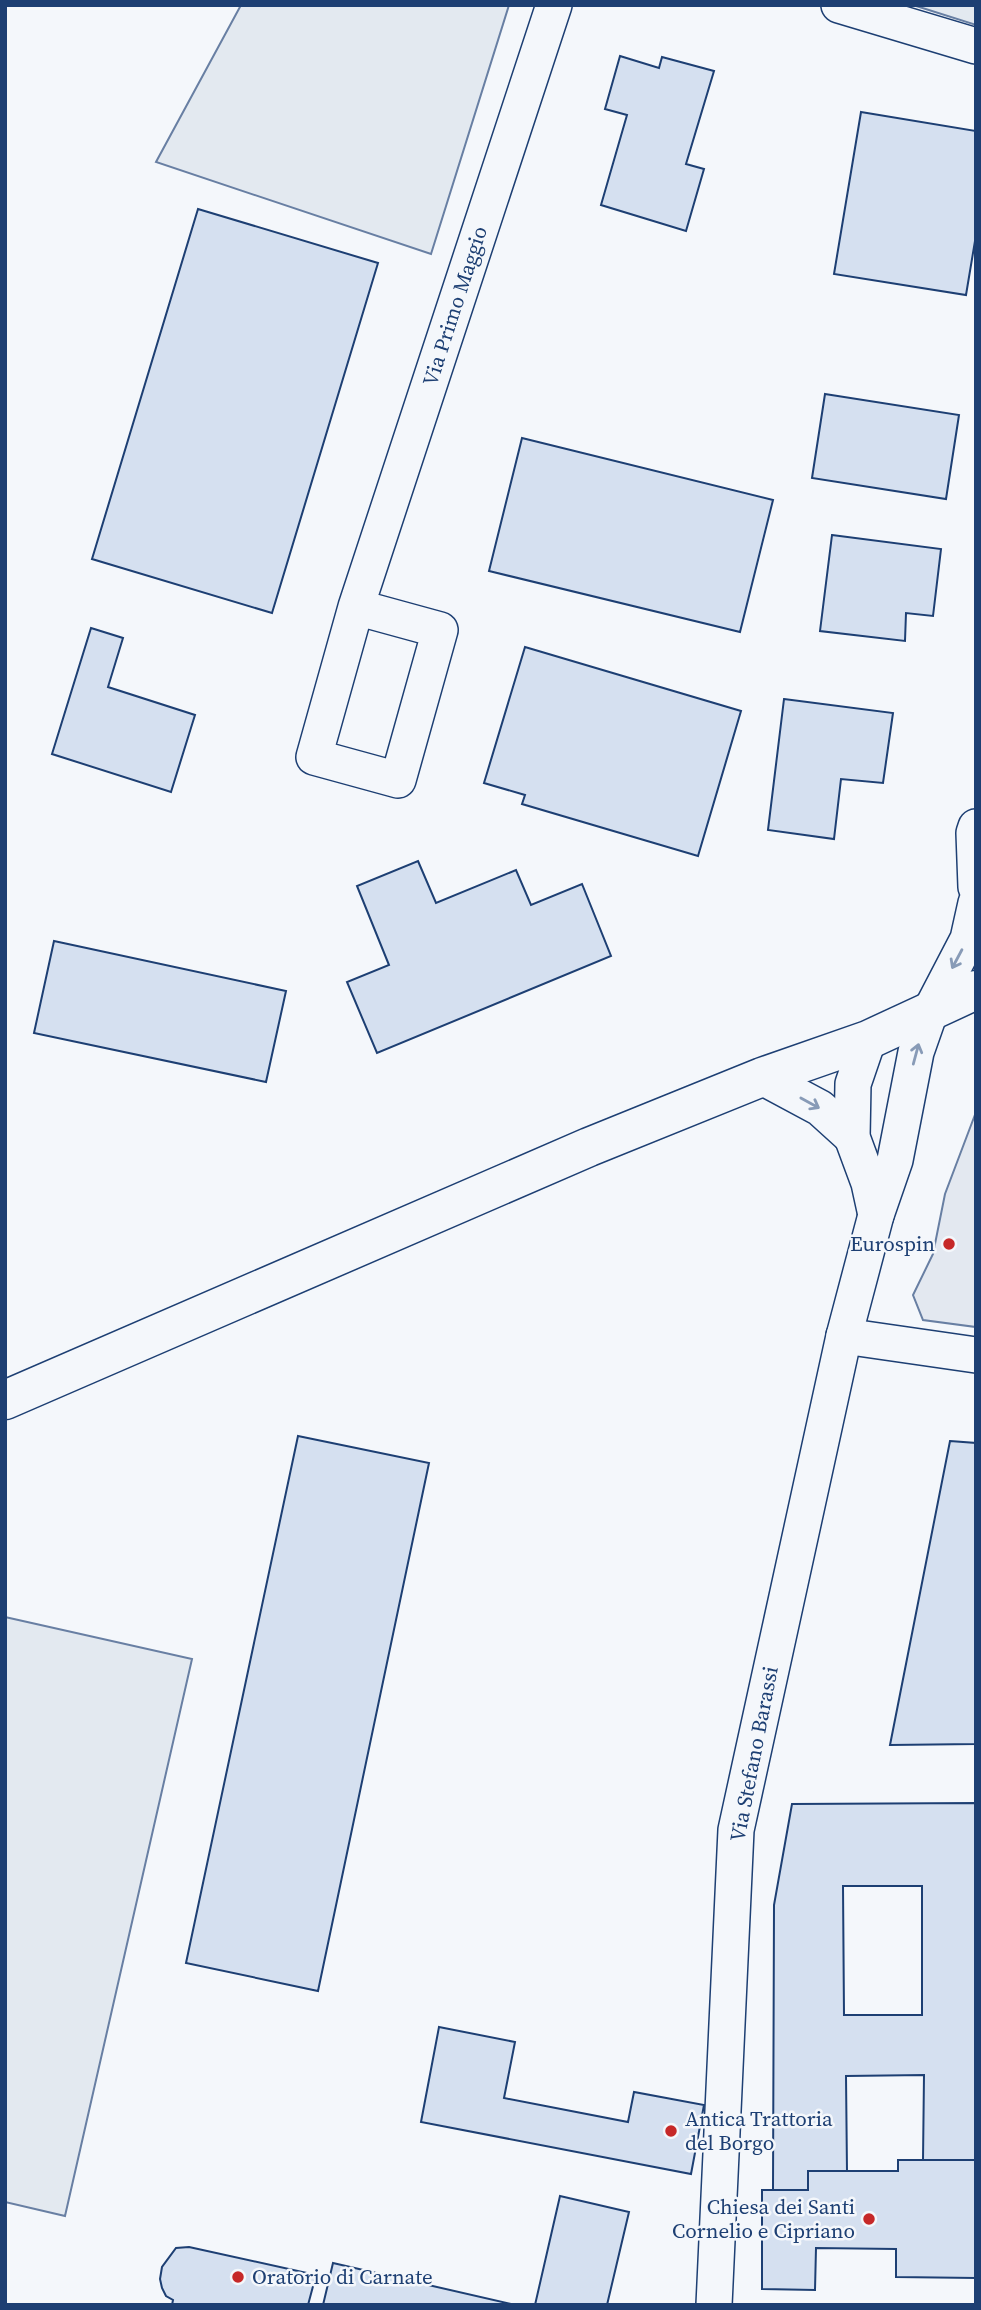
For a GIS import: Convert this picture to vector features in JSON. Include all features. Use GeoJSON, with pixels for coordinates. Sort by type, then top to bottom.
{"type":"FeatureCollection","features":[{"type":"Feature","properties":{"kind":"main road"},"geometry":{"type":"LineString","coordinates":[[5,1401],[589,1147],[762,1077],[868,1040],[976,990]]}},
{"type":"Feature","properties":{"kind":"street","name":"Via Primo Maggio"},"geometry":{"type":"LineString","coordinates":[[356,607],[440,630],[398,780],[314,757],[356,607],[554,5]]}},
{"type":"Feature","properties":{"kind":"street"},"geometry":{"type":"LineString","coordinates":[[839,5],[976,46]]}},
{"type":"Feature","properties":{"kind":"street"},"geometry":{"type":"LineString","coordinates":[[976,827],[976,887]]}},
{"type":"Feature","properties":{"kind":"street","name":"Via Stefano Barassi"},"geometry":{"type":"LineString","coordinates":[[714,2305],[736,1830],[844,1336],[876,1215],[895,1160],[916,1052],[930,1012],[968,939],[976,903]]}},
{"type":"Feature","properties":{"kind":"street"},"geometry":{"type":"LineString","coordinates":[[868,1040],[883,1068],[902,1116]]}},
{"type":"Feature","properties":{"kind":"street","name":"Via Stefano Barassi"},"geometry":{"type":"LineString","coordinates":[[868,1040],[853,1084],[852,1138],[869,1183],[876,1215]]}},
{"type":"Feature","properties":{"kind":"street","name":"Via Stefano Barassi"},"geometry":{"type":"LineString","coordinates":[[762,1077],[820,1108],[852,1138]]}},
{"type":"Feature","properties":{"kind":"street"},"geometry":{"type":"LineString","coordinates":[[844,1336],[976,1355]]}},
{"type":"Feature","properties":{"kind":"shaded area"},"geometry":{"type":"Polygon","coordinates":[[[241,5],[509,5],[431,254],[156,162],[241,5]]]}},
{"type":"Feature","properties":{"kind":"shaded area"},"geometry":{"type":"Polygon","coordinates":[[[913,5],[976,5],[976,25],[913,5]]]}},
{"type":"Feature","properties":{"kind":"shaded area","name":"Eurospin"},"geometry":{"type":"Polygon","coordinates":[[[976,1112],[976,1327],[923,1320],[913,1295],[933,1254],[945,1194],[976,1112]]]}},
{"type":"Feature","properties":{"kind":"shaded area"},"geometry":{"type":"Polygon","coordinates":[[[5,1617],[192,1659],[65,2216],[5,2202],[5,1617]]]}},
{"type":"Feature","properties":{"kind":"building"},"geometry":{"type":"Polygon","coordinates":[[[620,56],[659,68],[662,57],[714,71],[686,164],[704,169],[686,231],[601,205],[627,115],[605,109],[620,56]]]}},
{"type":"Feature","properties":{"kind":"building"},"geometry":{"type":"Polygon","coordinates":[[[861,112],[976,131],[976,235],[966,295],[834,274],[861,112]]]}},
{"type":"Feature","properties":{"kind":"building"},"geometry":{"type":"Polygon","coordinates":[[[198,209],[378,263],[272,613],[92,559],[198,209]]]}},
{"type":"Feature","properties":{"kind":"building"},"geometry":{"type":"Polygon","coordinates":[[[825,394],[959,415],[946,499],[812,478],[825,394]]]}},
{"type":"Feature","properties":{"kind":"building"},"geometry":{"type":"Polygon","coordinates":[[[522,438],[773,500],[740,632],[489,571],[522,438]]]}},
{"type":"Feature","properties":{"kind":"building"},"geometry":{"type":"Polygon","coordinates":[[[832,535],[941,549],[933,616],[906,613],[905,641],[820,631],[832,535]]]}},
{"type":"Feature","properties":{"kind":"building"},"geometry":{"type":"Polygon","coordinates":[[[91,628],[123,638],[108,687],[195,715],[171,792],[52,754],[91,628]]]}},
{"type":"Feature","properties":{"kind":"building"},"geometry":{"type":"Polygon","coordinates":[[[525,647],[741,711],[698,856],[522,804],[525,795],[484,783],[525,647]]]}},
{"type":"Feature","properties":{"kind":"building"},"geometry":{"type":"Polygon","coordinates":[[[784,699],[893,713],[883,783],[841,779],[834,839],[768,830],[784,699]]]}},
{"type":"Feature","properties":{"kind":"building"},"geometry":{"type":"Polygon","coordinates":[[[418,861],[436,903],[516,870],[531,905],[582,884],[611,956],[377,1053],[347,982],[389,965],[357,886],[418,861]]]}},
{"type":"Feature","properties":{"kind":"building"},"geometry":{"type":"Polygon","coordinates":[[[54,941],[286,991],[266,1082],[34,1033],[54,941]]]}},
{"type":"Feature","properties":{"kind":"building"},"geometry":{"type":"Polygon","coordinates":[[[298,1436],[429,1463],[318,1991],[186,1963],[298,1436]]]}},
{"type":"Feature","properties":{"kind":"building"},"geometry":{"type":"Polygon","coordinates":[[[950,1441],[976,1443],[976,1744],[890,1745],[950,1441]]]}},
{"type":"Feature","properties":{"kind":"building"},"geometry":{"type":"Polygon","coordinates":[[[976,1803],[976,2160],[923,2160],[924,2075],[846,2076],[847,2171],[808,2171],[808,2190],[773,2190],[774,1905],[792,1804],[976,1803]],[[843,1886],[844,2015],[922,2015],[922,1886],[843,1886]]]}},
{"type":"Feature","properties":{"kind":"building"},"geometry":{"type":"Polygon","coordinates":[[[439,2027],[515,2042],[504,2098],[628,2122],[634,2092],[704,2105],[691,2174],[421,2122],[439,2027]]]}},
{"type":"Feature","properties":{"kind":"building","name":"Chiesa dei Santi Cornelio e Cipriano"},"geometry":{"type":"Polygon","coordinates":[[[898,2160],[976,2160],[976,2278],[896,2277],[896,2249],[816,2248],[815,2290],[762,2289],[762,2190],[808,2190],[808,2171],[898,2171],[898,2160]]]}},
{"type":"Feature","properties":{"kind":"building"},"geometry":{"type":"Polygon","coordinates":[[[560,2196],[629,2212],[607,2305],[535,2305],[560,2196]]]}},
{"type":"Feature","properties":{"kind":"building","name":"Oratorio di Carnate"},"geometry":{"type":"Polygon","coordinates":[[[189,2247],[316,2275],[308,2305],[172,2305],[173,2300],[166,2296],[162,2288],[162,2267],[176,2248],[189,2247]]]}},
{"type":"Feature","properties":{"kind":"building"},"geometry":{"type":"Polygon","coordinates":[[[333,2263],[515,2305],[323,2305],[333,2263]]]}},
{"type":"Feature","properties":{"kind":"place","name":"Eurospin"},"geometry":{"type":"Point","coordinates":[949,1244]}},
{"type":"Feature","properties":{"kind":"place","name":"Antica Trattoria del Borgo"},"geometry":{"type":"Point","coordinates":[671,2131]}},
{"type":"Feature","properties":{"kind":"place","name":"Chiesa dei Santi Cornelio e Cipriano"},"geometry":{"type":"Point","coordinates":[869,2219]}},
{"type":"Feature","properties":{"kind":"place","name":"Oratorio di Carnate"},"geometry":{"type":"Point","coordinates":[238,2277]}}]}
